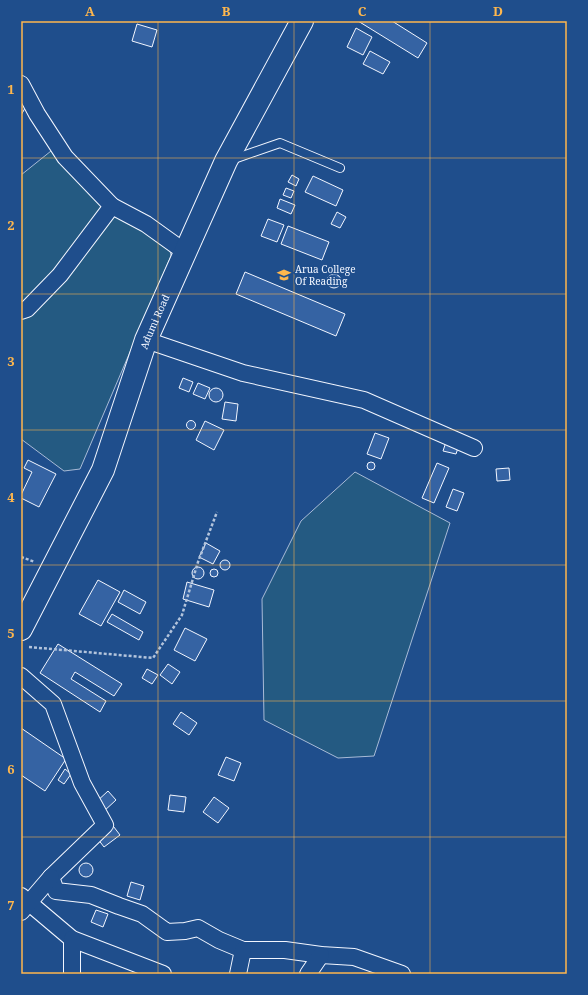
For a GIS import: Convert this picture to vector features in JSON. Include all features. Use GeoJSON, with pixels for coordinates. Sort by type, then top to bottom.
{"type":"FeatureCollection","features":[{"type":"Feature","properties":{"kind":"main road","name":"Adumi Road"},"geometry":{"type":"LineString","coordinates":[[25,638],[104,470],[146,340],[185,252],[226,161],[302,21]]}},
{"type":"Feature","properties":{"kind":"street"},"geometry":{"type":"LineString","coordinates":[[21,84],[37,114],[64,157],[112,206],[146,224],[185,252]]}},
{"type":"Feature","properties":{"kind":"street"},"geometry":{"type":"LineString","coordinates":[[21,311],[27,308],[60,275],[112,206]]}},
{"type":"Feature","properties":{"kind":"street"},"geometry":{"type":"LineString","coordinates":[[146,340],[243,373],[364,400],[474,448]]}},
{"type":"Feature","properties":{"kind":"street"},"geometry":{"type":"LineString","coordinates":[[21,676],[53,704],[82,784],[105,825],[23,904],[72,939],[163,974]]}},
{"type":"Feature","properties":{"kind":"street"},"geometry":{"type":"LineString","coordinates":[[51,877],[56,891],[91,895],[142,914],[167,932],[198,928],[219,940],[243,950],[285,950],[354,957],[402,974]]}},
{"type":"Feature","properties":{"kind":"street"},"geometry":{"type":"LineString","coordinates":[[72,939],[72,974]]}},
{"type":"Feature","properties":{"kind":"street"},"geometry":{"type":"LineString","coordinates":[[238,974],[243,950]]}},
{"type":"Feature","properties":{"kind":"street"},"geometry":{"type":"LineString","coordinates":[[308,974],[321,954]]}},
{"type":"Feature","properties":{"kind":"lane"},"geometry":{"type":"LineString","coordinates":[[226,161],[280,143],[340,168]]}},
{"type":"Feature","properties":{"kind":"path"},"geometry":{"type":"LineString","coordinates":[[25,638],[154,658],[182,615],[198,562],[217,512]]}},
{"type":"Feature","properties":{"kind":"shaded area"},"geometry":{"type":"Polygon","coordinates":[[[51,151],[69,155],[94,199],[143,215],[168,239],[171,256],[80,469],[64,471],[21,439],[21,175],[51,151]]]}},
{"type":"Feature","properties":{"kind":"shaded area"},"geometry":{"type":"Polygon","coordinates":[[[355,472],[450,523],[374,756],[338,758],[264,720],[262,599],[301,521],[355,472]]]}},
{"type":"Feature","properties":{"kind":"building"},"geometry":{"type":"Polygon","coordinates":[[[358,21],[392,21],[427,43],[418,58],[358,21]]]}},
{"type":"Feature","properties":{"kind":"building"},"geometry":{"type":"Polygon","coordinates":[[[137,24],[157,30],[152,47],[132,41],[137,24]]]}},
{"type":"Feature","properties":{"kind":"building"},"geometry":{"type":"Polygon","coordinates":[[[356,28],[372,37],[363,55],[347,47],[356,28]]]}},
{"type":"Feature","properties":{"kind":"building"},"geometry":{"type":"Polygon","coordinates":[[[370,51],[390,62],[383,74],[363,64],[370,51]]]}},
{"type":"Feature","properties":{"kind":"building"},"geometry":{"type":"Polygon","coordinates":[[[21,102],[27,105],[21,115],[21,102]]]}},
{"type":"Feature","properties":{"kind":"building"},"geometry":{"type":"Polygon","coordinates":[[[292,175],[299,179],[296,186],[288,182],[292,175]]]}},
{"type":"Feature","properties":{"kind":"building"},"geometry":{"type":"Polygon","coordinates":[[[313,176],[343,190],[336,206],[305,192],[313,176]]]}},
{"type":"Feature","properties":{"kind":"building"},"geometry":{"type":"Polygon","coordinates":[[[286,188],[294,191],[291,198],[283,195],[286,188]]]}},
{"type":"Feature","properties":{"kind":"building"},"geometry":{"type":"Polygon","coordinates":[[[280,199],[295,205],[291,214],[277,208],[280,199]]]}},
{"type":"Feature","properties":{"kind":"building"},"geometry":{"type":"Polygon","coordinates":[[[337,212],[346,217],[340,228],[331,224],[337,212]]]}},
{"type":"Feature","properties":{"kind":"building"},"geometry":{"type":"Polygon","coordinates":[[[268,219],[284,225],[277,242],[261,236],[268,219]]]}},
{"type":"Feature","properties":{"kind":"building"},"geometry":{"type":"Polygon","coordinates":[[[288,226],[329,242],[322,260],[281,244],[288,226]]]}},
{"type":"Feature","properties":{"kind":"building"},"geometry":{"type":"Polygon","coordinates":[[[245,272],[345,314],[336,336],[236,294],[245,272]]]}},
{"type":"Feature","properties":{"kind":"building"},"geometry":{"type":"Polygon","coordinates":[[[334,274],[339,276],[341,281],[339,286],[334,288],[329,286],[327,281],[329,276],[334,274]]]}},
{"type":"Feature","properties":{"kind":"building"},"geometry":{"type":"Polygon","coordinates":[[[183,378],[193,382],[189,392],[179,388],[183,378]]]}},
{"type":"Feature","properties":{"kind":"building"},"geometry":{"type":"Polygon","coordinates":[[[198,383],[210,388],[205,399],[193,394],[198,383]]]}},
{"type":"Feature","properties":{"kind":"building"},"geometry":{"type":"Polygon","coordinates":[[[216,388],[221,390],[223,395],[221,400],[216,402],[211,400],[209,395],[211,390],[216,388]]]}},
{"type":"Feature","properties":{"kind":"building"},"geometry":{"type":"Polygon","coordinates":[[[225,402],[238,404],[236,421],[222,419],[225,402]]]}},
{"type":"Feature","properties":{"kind":"building"},"geometry":{"type":"Polygon","coordinates":[[[191,420],[196,425],[191,430],[186,425],[191,420]]]}},
{"type":"Feature","properties":{"kind":"building"},"geometry":{"type":"Polygon","coordinates":[[[205,421],[224,430],[214,450],[196,440],[205,421]]]}},
{"type":"Feature","properties":{"kind":"building"},"geometry":{"type":"Polygon","coordinates":[[[375,433],[389,438],[381,459],[367,454],[375,433]]]}},
{"type":"Feature","properties":{"kind":"building"},"geometry":{"type":"Polygon","coordinates":[[[447,439],[460,442],[456,454],[443,451],[447,439]]]}},
{"type":"Feature","properties":{"kind":"building"},"geometry":{"type":"Polygon","coordinates":[[[28,460],[56,474],[39,507],[21,498],[32,472],[24,468],[28,460]]]}},
{"type":"Feature","properties":{"kind":"building"},"geometry":{"type":"Polygon","coordinates":[[[369,462],[373,462],[375,466],[373,470],[369,470],[367,468],[367,464],[369,462]]]}},
{"type":"Feature","properties":{"kind":"building"},"geometry":{"type":"Polygon","coordinates":[[[437,463],[449,468],[434,503],[422,498],[437,463]]]}},
{"type":"Feature","properties":{"kind":"building"},"geometry":{"type":"Polygon","coordinates":[[[509,468],[510,480],[497,481],[496,469],[509,468]]]}},
{"type":"Feature","properties":{"kind":"building"},"geometry":{"type":"Polygon","coordinates":[[[453,489],[464,493],[457,511],[446,507],[453,489]]]}},
{"type":"Feature","properties":{"kind":"building"},"geometry":{"type":"Polygon","coordinates":[[[206,543],[220,551],[213,564],[199,557],[206,543]]]}},
{"type":"Feature","properties":{"kind":"building"},"geometry":{"type":"Polygon","coordinates":[[[223,560],[227,560],[229,561],[229,569],[223,570],[220,567],[220,563],[223,560]]]}},
{"type":"Feature","properties":{"kind":"building"},"geometry":{"type":"Polygon","coordinates":[[[196,567],[200,567],[204,573],[200,579],[196,579],[192,575],[192,571],[196,567]]]}},
{"type":"Feature","properties":{"kind":"building"},"geometry":{"type":"Polygon","coordinates":[[[212,569],[216,569],[218,573],[216,577],[212,577],[210,575],[210,571],[212,569]]]}},
{"type":"Feature","properties":{"kind":"building"},"geometry":{"type":"Polygon","coordinates":[[[98,580],[120,592],[101,626],[79,614],[98,580]]]}},
{"type":"Feature","properties":{"kind":"building"},"geometry":{"type":"Polygon","coordinates":[[[187,582],[214,590],[209,607],[183,599],[187,582]]]}},
{"type":"Feature","properties":{"kind":"building"},"geometry":{"type":"Polygon","coordinates":[[[124,590],[146,602],[140,614],[118,602],[124,590]]]}},
{"type":"Feature","properties":{"kind":"building"},"geometry":{"type":"Polygon","coordinates":[[[112,614],[143,632],[139,640],[107,622],[112,614]]]}},
{"type":"Feature","properties":{"kind":"building"},"geometry":{"type":"Polygon","coordinates":[[[185,628],[207,639],[195,661],[174,650],[185,628]]]}},
{"type":"Feature","properties":{"kind":"building"},"geometry":{"type":"Polygon","coordinates":[[[58,644],[122,684],[114,696],[75,672],[71,679],[106,701],[100,712],[40,673],[58,644]]]}},
{"type":"Feature","properties":{"kind":"building"},"geometry":{"type":"Polygon","coordinates":[[[168,664],[180,672],[172,684],[160,675],[168,664]]]}},
{"type":"Feature","properties":{"kind":"building"},"geometry":{"type":"Polygon","coordinates":[[[147,669],[158,675],[152,684],[142,678],[147,669]]]}},
{"type":"Feature","properties":{"kind":"building"},"geometry":{"type":"Polygon","coordinates":[[[181,712],[197,723],[189,735],[173,724],[181,712]]]}},
{"type":"Feature","properties":{"kind":"building"},"geometry":{"type":"Polygon","coordinates":[[[21,728],[66,759],[45,791],[21,775],[21,728]]]}},
{"type":"Feature","properties":{"kind":"building"},"geometry":{"type":"Polygon","coordinates":[[[226,757],[241,763],[234,781],[218,775],[226,757]]]}},
{"type":"Feature","properties":{"kind":"building"},"geometry":{"type":"Polygon","coordinates":[[[65,769],[71,774],[64,784],[58,780],[65,769]]]}},
{"type":"Feature","properties":{"kind":"building"},"geometry":{"type":"Polygon","coordinates":[[[108,791],[116,800],[103,812],[95,803],[108,791]]]}},
{"type":"Feature","properties":{"kind":"building"},"geometry":{"type":"Polygon","coordinates":[[[170,795],[186,797],[184,812],[168,810],[170,795]]]}},
{"type":"Feature","properties":{"kind":"building"},"geometry":{"type":"Polygon","coordinates":[[[214,797],[229,808],[218,823],[203,812],[214,797]]]}},
{"type":"Feature","properties":{"kind":"building"},"geometry":{"type":"Polygon","coordinates":[[[107,818],[120,835],[104,847],[91,830],[107,818]]]}},
{"type":"Feature","properties":{"kind":"building"},"geometry":{"type":"Polygon","coordinates":[[[86,863],[91,865],[93,870],[91,875],[86,877],[81,875],[79,870],[81,865],[86,863]]]}},
{"type":"Feature","properties":{"kind":"building"},"geometry":{"type":"Polygon","coordinates":[[[131,882],[144,886],[140,900],[127,896],[131,882]]]}},
{"type":"Feature","properties":{"kind":"building"},"geometry":{"type":"Polygon","coordinates":[[[96,910],[108,914],[103,927],[91,922],[96,910]]]}},
{"type":"Feature","properties":{"kind":"place","name":"Arua College Of Reading"},"geometry":{"type":"Point","coordinates":[284,275]}}]}
